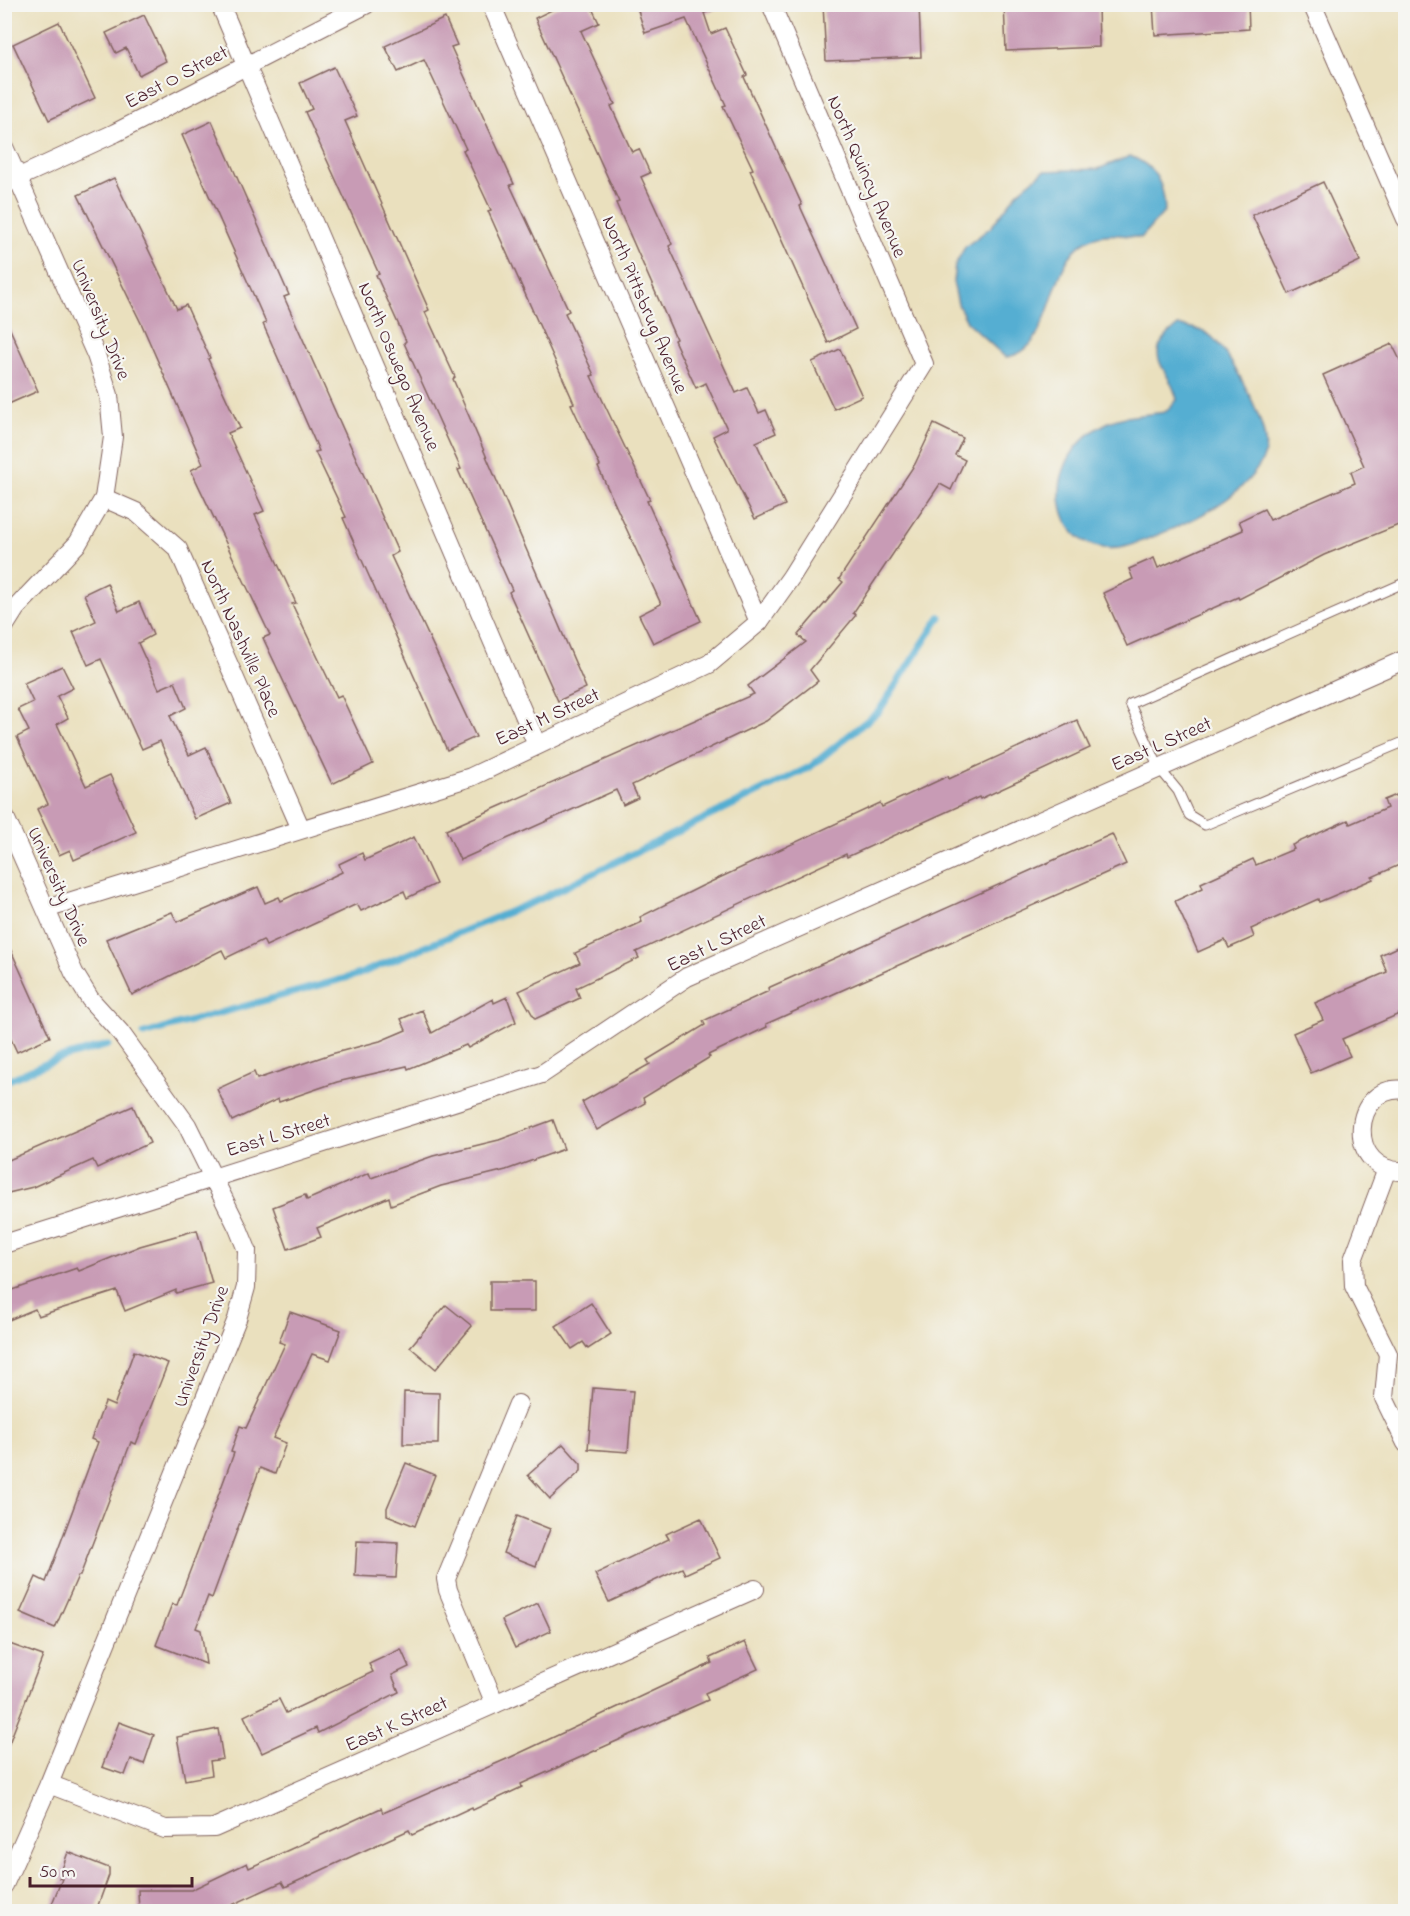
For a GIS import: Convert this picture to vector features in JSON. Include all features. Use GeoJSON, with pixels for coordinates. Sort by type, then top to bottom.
{"type":"FeatureCollection","features":[{"type":"Feature","properties":{"kind":"street","name":"North Oswego Avenue"},"geometry":{"type":"LineString","coordinates":[[220,4],[537,745]]}},
{"type":"Feature","properties":{"kind":"street","name":"East O Street"},"geometry":{"type":"LineString","coordinates":[[12,181],[115,133],[367,4]]}},
{"type":"Feature","properties":{"kind":"street","name":"North Pittsbrug Avenue"},"geometry":{"type":"LineString","coordinates":[[491,4],[759,622]]}},
{"type":"Feature","properties":{"kind":"street","name":"North Quincy Avenue"},"geometry":{"type":"LineString","coordinates":[[771,4],[924,364]]}},
{"type":"Feature","properties":{"kind":"street"},"geometry":{"type":"LineString","coordinates":[[1312,4],[1406,219]]}},
{"type":"Feature","properties":{"kind":"street","name":"University Drive"},"geometry":{"type":"LineString","coordinates":[[4,147],[12,181],[96,355],[109,395],[113,437],[104,498],[78,543],[16,608],[4,627]]}},
{"type":"Feature","properties":{"kind":"street","name":"East M Street"},"geometry":{"type":"LineString","coordinates":[[46,909],[471,777],[709,664],[759,622],[791,577],[924,364]]}},
{"type":"Feature","properties":{"kind":"street","name":"North Nashville Place"},"geometry":{"type":"LineString","coordinates":[[104,498],[136,512],[178,549],[301,829]]}},
{"type":"Feature","properties":{"kind":"street","name":"East L Street"},"geometry":{"type":"LineString","coordinates":[[4,1244],[542,1074],[687,977],[1406,659]]}},
{"type":"Feature","properties":{"kind":"street","name":"University Drive"},"geometry":{"type":"LineString","coordinates":[[4,815],[74,973],[90,999],[120,1032],[187,1125],[247,1250],[246,1287],[237,1319],[50,1784],[4,1885]]}},
{"type":"Feature","properties":{"kind":"street"},"geometry":{"type":"LineString","coordinates":[[1406,1090],[1385,1093],[1371,1102],[1363,1116],[1360,1132],[1364,1148],[1373,1161],[1387,1169],[1406,1171]]}},
{"type":"Feature","properties":{"kind":"street"},"geometry":{"type":"LineString","coordinates":[[1387,1169],[1353,1260],[1352,1272],[1354,1286],[1388,1354],[1384,1398],[1406,1443]]}},
{"type":"Feature","properties":{"kind":"street"},"geometry":{"type":"LineString","coordinates":[[495,1704],[448,1590],[446,1579],[518,1404]]}},
{"type":"Feature","properties":{"kind":"street","name":"East K Street"},"geometry":{"type":"LineString","coordinates":[[50,1784],[165,1829],[214,1828],[755,1589]]}},
{"type":"Feature","properties":{"kind":"lane"},"geometry":{"type":"LineString","coordinates":[[1406,582],[1130,704],[1159,768],[1178,791],[1189,815],[1205,825],[1406,741]]}},
{"type":"Feature","properties":{"kind":"water"},"geometry":{"type":"Polygon","coordinates":[[[1130,156],[1146,165],[1157,177],[1163,192],[1165,211],[1141,238],[1099,236],[1086,241],[1073,252],[1063,268],[1042,325],[1033,340],[1021,352],[1005,357],[967,322],[958,304],[953,282],[955,265],[965,247],[991,227],[1018,192],[1044,171],[1098,169],[1130,156]]]}},
{"type":"Feature","properties":{"kind":"water"},"geometry":{"type":"Polygon","coordinates":[[[1178,326],[1205,332],[1212,337],[1230,360],[1258,414],[1265,447],[1263,459],[1253,475],[1240,488],[1191,521],[1137,543],[1109,548],[1087,543],[1071,529],[1062,510],[1060,487],[1067,463],[1082,441],[1107,423],[1127,417],[1165,412],[1177,400],[1158,354],[1166,337],[1178,326]]]}},
{"type":"Feature","properties":{"kind":"building"},"geometry":{"type":"Polygon","coordinates":[[[564,4],[590,4],[599,23],[581,31],[615,104],[611,106],[632,152],[639,149],[650,173],[641,177],[672,244],[669,246],[736,393],[747,388],[759,413],[766,410],[776,433],[756,442],[785,505],[755,519],[713,436],[727,429],[706,383],[696,388],[616,203],[619,202],[535,18],[564,4]]]}},
{"type":"Feature","properties":{"kind":"building"},"geometry":{"type":"Polygon","coordinates":[[[636,4],[720,4],[720,8],[704,13],[711,34],[725,28],[747,75],[744,77],[802,205],[800,206],[856,329],[828,343],[750,170],[753,169],[723,106],[726,105],[686,19],[645,33],[636,4]]]}},
{"type":"Feature","properties":{"kind":"building"},"geometry":{"type":"Polygon","coordinates":[[[823,4],[919,4],[921,57],[826,61],[823,4]]]}},
{"type":"Feature","properties":{"kind":"building"},"geometry":{"type":"Polygon","coordinates":[[[1004,4],[1098,4],[1099,47],[1006,51],[1004,4]]]}},
{"type":"Feature","properties":{"kind":"building"},"geometry":{"type":"Polygon","coordinates":[[[1153,4],[1248,4],[1249,29],[1155,35],[1153,4]]]}},
{"type":"Feature","properties":{"kind":"building"},"geometry":{"type":"Polygon","coordinates":[[[144,15],[166,61],[139,75],[126,48],[116,53],[106,33],[144,15]]]}},
{"type":"Feature","properties":{"kind":"building"},"geometry":{"type":"Polygon","coordinates":[[[445,18],[457,45],[451,47],[514,184],[510,185],[569,311],[565,313],[594,375],[591,376],[650,500],[647,501],[701,621],[653,643],[639,615],[661,604],[598,467],[600,466],[571,404],[574,403],[488,211],[491,210],[463,150],[466,149],[424,60],[398,72],[385,46],[445,18]]]}},
{"type":"Feature","properties":{"kind":"building"},"geometry":{"type":"Polygon","coordinates":[[[59,22],[95,98],[49,120],[13,44],[59,22]]]}},
{"type":"Feature","properties":{"kind":"building"},"geometry":{"type":"Polygon","coordinates":[[[334,67],[357,116],[345,121],[429,310],[425,312],[455,377],[453,379],[586,688],[558,701],[509,592],[512,590],[458,470],[461,469],[404,343],[406,341],[376,275],[379,274],[305,112],[312,109],[300,83],[334,67]]]}},
{"type":"Feature","properties":{"kind":"building"},"geometry":{"type":"Polygon","coordinates":[[[212,121],[289,295],[284,297],[398,552],[391,556],[476,737],[447,750],[343,518],[346,517],[315,452],[319,451],[263,324],[266,323],[182,135],[212,121]]]}},
{"type":"Feature","properties":{"kind":"building"},"geometry":{"type":"Polygon","coordinates":[[[114,178],[177,309],[186,305],[210,358],[208,359],[240,428],[228,433],[264,511],[255,515],[296,603],[292,604],[337,697],[341,695],[373,764],[332,784],[263,638],[270,635],[191,470],[203,464],[142,325],[78,195],[114,178]]]}},
{"type":"Feature","properties":{"kind":"building"},"geometry":{"type":"Polygon","coordinates":[[[1323,182],[1360,261],[1289,294],[1252,215],[1323,182]]]}},
{"type":"Feature","properties":{"kind":"building"},"geometry":{"type":"Polygon","coordinates":[[[4,316],[38,391],[4,406],[4,316]]]}},
{"type":"Feature","properties":{"kind":"building"},"geometry":{"type":"Polygon","coordinates":[[[1392,344],[1406,372],[1406,522],[1324,555],[1239,599],[1238,597],[1127,646],[1103,593],[1133,579],[1129,569],[1154,558],[1158,568],[1243,530],[1239,521],[1264,509],[1270,520],[1355,483],[1351,472],[1364,466],[1323,375],[1392,344]]]}},
{"type":"Feature","properties":{"kind":"building"},"geometry":{"type":"Polygon","coordinates":[[[840,349],[862,396],[834,409],[812,362],[840,349]]]}},
{"type":"Feature","properties":{"kind":"building"},"geometry":{"type":"Polygon","coordinates":[[[934,424],[963,438],[955,455],[965,460],[951,490],[940,484],[853,613],[856,615],[810,670],[818,681],[766,721],[632,785],[638,798],[623,805],[616,790],[460,860],[446,830],[754,694],[748,686],[806,642],[798,635],[843,582],[839,579],[915,464],[934,424]]]}},
{"type":"Feature","properties":{"kind":"building"},"geometry":{"type":"Polygon","coordinates":[[[107,583],[119,611],[139,602],[153,635],[138,643],[159,689],[175,682],[186,708],[170,716],[189,755],[206,747],[231,803],[195,819],[160,741],[142,749],[101,659],[88,665],[73,632],[96,621],[84,594],[107,583]]]}},
{"type":"Feature","properties":{"kind":"building"},"geometry":{"type":"Polygon","coordinates":[[[62,666],[73,688],[57,696],[68,718],[57,724],[86,786],[110,775],[136,832],[74,860],[70,850],[59,855],[37,809],[48,804],[17,737],[29,731],[18,709],[33,702],[24,683],[62,666]]]}},
{"type":"Feature","properties":{"kind":"building"},"geometry":{"type":"Polygon","coordinates":[[[1077,720],[1090,748],[847,857],[846,854],[636,952],[639,958],[576,988],[580,998],[535,1019],[519,991],[580,963],[575,953],[642,922],[640,917],[702,886],[880,803],[882,807],[948,776],[949,779],[1077,720]]]}},
{"type":"Feature","properties":{"kind":"building"},"geometry":{"type":"Polygon","coordinates":[[[1406,791],[1406,862],[1372,877],[1373,879],[1319,902],[1318,899],[1251,929],[1254,937],[1229,948],[1225,940],[1198,952],[1175,901],[1203,888],[1201,883],[1253,859],[1256,865],[1294,849],[1292,845],[1348,820],[1350,824],[1387,808],[1384,800],[1406,791]]]}},
{"type":"Feature","properties":{"kind":"building"},"geometry":{"type":"Polygon","coordinates":[[[1112,834],[1126,864],[766,1024],[767,1027],[708,1055],[710,1057],[643,1098],[645,1103],[597,1130],[582,1102],[650,1064],[647,1060],[705,1025],[703,1021],[769,991],[768,988],[1112,834]]]}},
{"type":"Feature","properties":{"kind":"building"},"geometry":{"type":"Polygon","coordinates":[[[414,837],[436,884],[407,898],[404,891],[361,911],[357,904],[266,946],[263,940],[226,958],[222,950],[132,995],[106,939],[172,912],[177,922],[258,887],[265,903],[279,897],[281,901],[342,872],[339,864],[362,853],[365,860],[414,837]]]}},
{"type":"Feature","properties":{"kind":"building"},"geometry":{"type":"Polygon","coordinates":[[[4,935],[50,1037],[17,1052],[4,1024],[4,935]]]}},
{"type":"Feature","properties":{"kind":"building"},"geometry":{"type":"Polygon","coordinates":[[[1406,943],[1406,1011],[1342,1039],[1350,1056],[1311,1073],[1293,1033],[1323,1020],[1315,1003],[1387,972],[1380,955],[1406,943]]]}},
{"type":"Feature","properties":{"kind":"building"},"geometry":{"type":"Polygon","coordinates":[[[507,997],[516,1022],[468,1048],[466,1045],[408,1069],[407,1066],[337,1082],[279,1102],[278,1099],[232,1121],[217,1089],[254,1072],[257,1079],[331,1054],[380,1041],[406,1030],[401,1019],[422,1010],[432,1033],[493,999],[494,1003],[507,997]]]}},
{"type":"Feature","properties":{"kind":"building"},"geometry":{"type":"Polygon","coordinates":[[[133,1106],[150,1143],[97,1168],[93,1160],[33,1187],[4,1194],[4,1162],[133,1106]]]}},
{"type":"Feature","properties":{"kind":"building"},"geometry":{"type":"Polygon","coordinates":[[[553,1120],[564,1149],[506,1170],[441,1186],[391,1205],[389,1197],[317,1228],[321,1237],[288,1249],[273,1207],[305,1195],[307,1200],[369,1173],[371,1178],[433,1156],[499,1140],[553,1120]]]}},
{"type":"Feature","properties":{"kind":"building"},"geometry":{"type":"Polygon","coordinates":[[[197,1230],[212,1283],[176,1293],[176,1290],[125,1311],[117,1291],[38,1316],[35,1309],[4,1322],[4,1293],[77,1268],[79,1271],[140,1246],[197,1230]]]}},
{"type":"Feature","properties":{"kind":"building"},"geometry":{"type":"Polygon","coordinates":[[[490,1281],[535,1281],[535,1311],[490,1311],[490,1281]]]}},
{"type":"Feature","properties":{"kind":"building"},"geometry":{"type":"Polygon","coordinates":[[[591,1303],[611,1334],[588,1349],[583,1342],[572,1349],[556,1326],[591,1303]]]}},
{"type":"Feature","properties":{"kind":"building"},"geometry":{"type":"Polygon","coordinates":[[[446,1305],[472,1326],[436,1369],[410,1347],[446,1305]]]}},
{"type":"Feature","properties":{"kind":"building"},"geometry":{"type":"Polygon","coordinates":[[[290,1312],[341,1330],[330,1360],[312,1354],[273,1438],[286,1443],[275,1474],[260,1468],[212,1598],[208,1596],[196,1628],[201,1630],[206,1664],[156,1645],[172,1604],[177,1605],[234,1453],[231,1452],[240,1426],[246,1428],[285,1344],[279,1342],[290,1312]]]}},
{"type":"Feature","properties":{"kind":"building"},"geometry":{"type":"Polygon","coordinates":[[[134,1351],[168,1363],[136,1444],[131,1442],[80,1576],[78,1576],[55,1628],[20,1613],[36,1577],[46,1582],[98,1442],[91,1439],[105,1402],[114,1406],[134,1351]]]}},
{"type":"Feature","properties":{"kind":"building"},"geometry":{"type":"Polygon","coordinates":[[[593,1388],[633,1391],[628,1452],[588,1449],[593,1388]]]}},
{"type":"Feature","properties":{"kind":"building"},"geometry":{"type":"Polygon","coordinates":[[[404,1392],[439,1393],[438,1444],[403,1444],[404,1392]]]}},
{"type":"Feature","properties":{"kind":"building"},"geometry":{"type":"Polygon","coordinates":[[[563,1444],[581,1464],[581,1471],[550,1499],[528,1475],[563,1444]]]}},
{"type":"Feature","properties":{"kind":"building"},"geometry":{"type":"Polygon","coordinates":[[[406,1463],[435,1475],[415,1526],[387,1515],[387,1508],[406,1463]]]}},
{"type":"Feature","properties":{"kind":"building"},"geometry":{"type":"Polygon","coordinates":[[[517,1516],[550,1529],[536,1566],[503,1553],[517,1516]]]}},
{"type":"Feature","properties":{"kind":"building"},"geometry":{"type":"Polygon","coordinates":[[[701,1518],[720,1558],[685,1574],[682,1568],[609,1602],[595,1574],[669,1539],[666,1534],[701,1518]]]}},
{"type":"Feature","properties":{"kind":"building"},"geometry":{"type":"Polygon","coordinates":[[[357,1541],[398,1543],[396,1578],[355,1576],[357,1541]]]}},
{"type":"Feature","properties":{"kind":"building"},"geometry":{"type":"Polygon","coordinates":[[[538,1603],[551,1631],[515,1648],[502,1620],[538,1603]]]}},
{"type":"Feature","properties":{"kind":"building"},"geometry":{"type":"Polygon","coordinates":[[[4,1642],[43,1656],[6,1751],[4,1750],[4,1642]]]}},
{"type":"Feature","properties":{"kind":"building"},"geometry":{"type":"Polygon","coordinates":[[[745,1642],[758,1669],[705,1693],[708,1700],[521,1784],[522,1787],[473,1810],[472,1807],[412,1835],[409,1830],[285,1887],[282,1882],[219,1911],[139,1911],[138,1890],[191,1890],[247,1863],[249,1868],[381,1808],[383,1813],[509,1758],[712,1663],[710,1658],[745,1642]]]}},
{"type":"Feature","properties":{"kind":"building"},"geometry":{"type":"Polygon","coordinates":[[[401,1649],[409,1667],[392,1675],[399,1692],[318,1733],[316,1728],[262,1753],[244,1716],[279,1699],[286,1713],[373,1672],[369,1664],[401,1649]]]}},
{"type":"Feature","properties":{"kind":"building"},"geometry":{"type":"Polygon","coordinates":[[[119,1722],[154,1735],[144,1764],[131,1759],[125,1775],[102,1767],[119,1722]]]}},
{"type":"Feature","properties":{"kind":"building"},"geometry":{"type":"Polygon","coordinates":[[[218,1729],[223,1759],[210,1761],[212,1775],[185,1780],[177,1737],[218,1729]]]}},
{"type":"Feature","properties":{"kind":"building"},"geometry":{"type":"Polygon","coordinates":[[[68,1852],[109,1868],[109,1875],[96,1911],[49,1911],[62,1879],[59,1878],[68,1852]]]}},
{"type":"Feature","properties":{"kind":"waterway"},"geometry":{"type":"LineString","coordinates":[[144,1034],[357,975],[538,900],[810,767],[879,711],[940,617]]}},
{"type":"Feature","properties":{"kind":"waterway"},"geometry":{"type":"LineString","coordinates":[[4,1082],[57,1059],[108,1045]]}}]}
